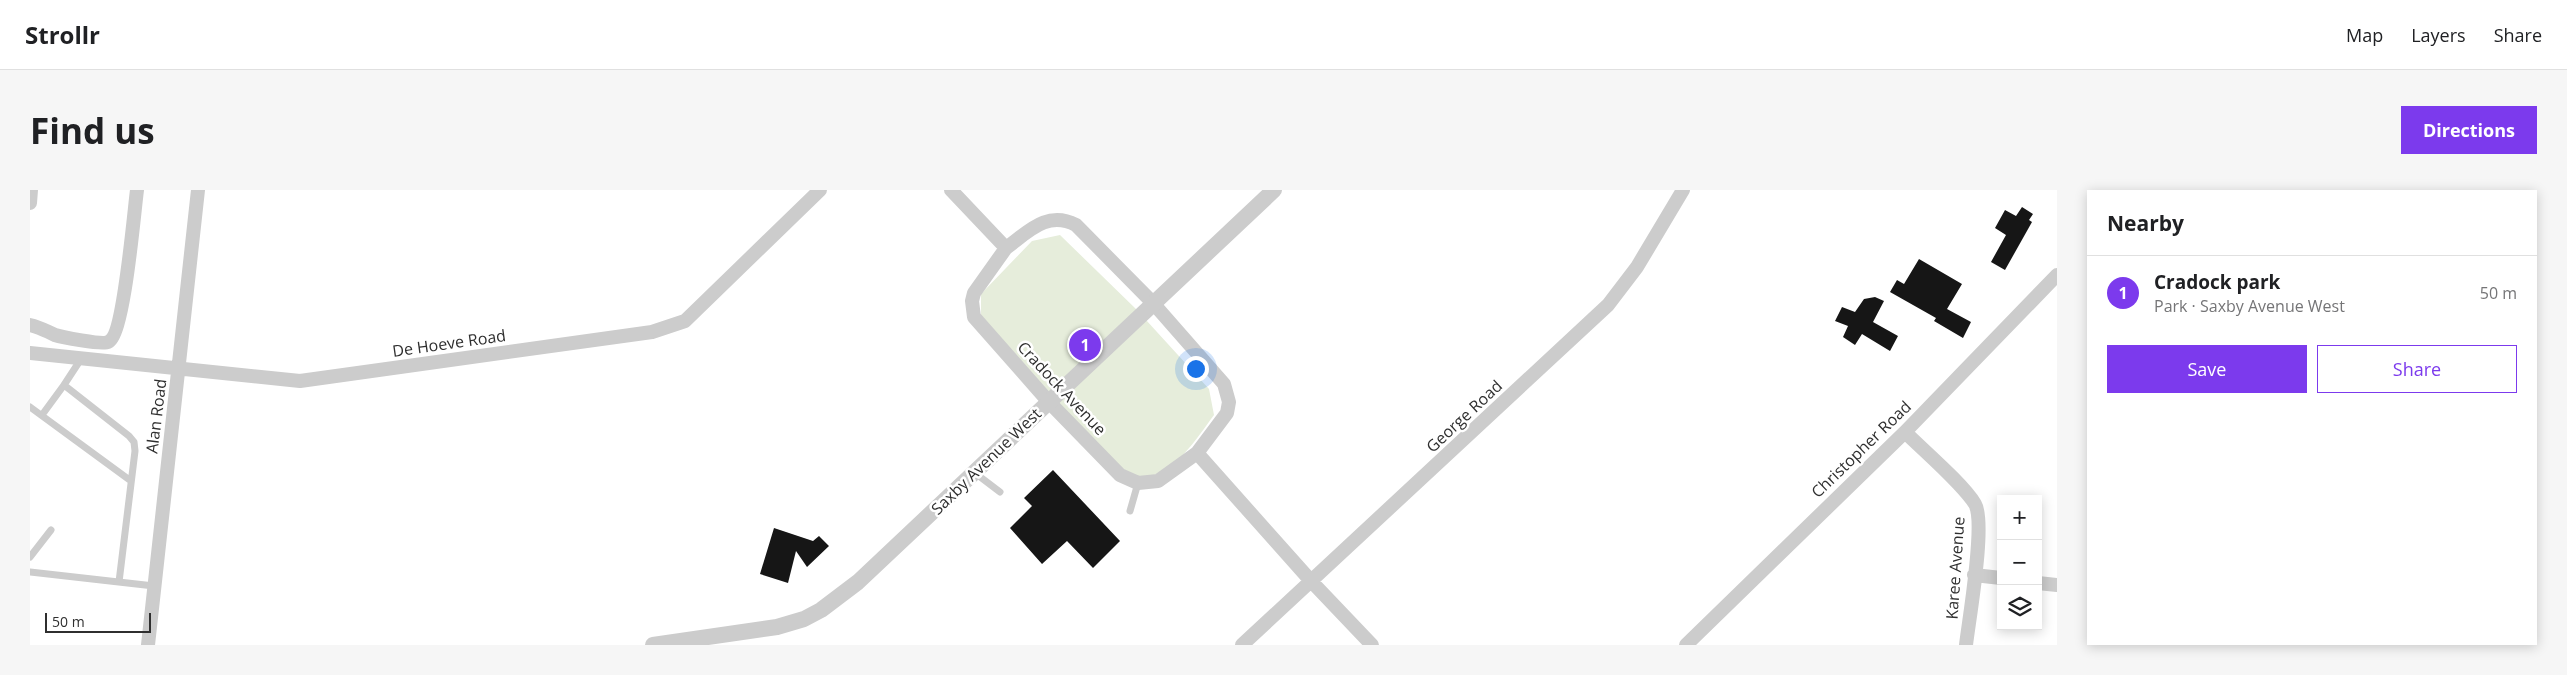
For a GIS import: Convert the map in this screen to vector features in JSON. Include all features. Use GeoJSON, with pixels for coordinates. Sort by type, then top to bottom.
{"type":"FeatureCollection","features":[{"type":"Feature","properties":{"kind":"street"},"geometry":{"type":"LineString","coordinates":[[30,203],[31,190]]}},
{"type":"Feature","properties":{"kind":"street"},"geometry":{"type":"LineString","coordinates":[[30,325],[44,328],[56,335],[104,343],[112,339],[118,328],[137,190]]}},
{"type":"Feature","properties":{"kind":"street","name":"Alan Road"},"geometry":{"type":"LineString","coordinates":[[148,645],[198,190]]}},
{"type":"Feature","properties":{"kind":"street","name":"De Hoeve Road"},"geometry":{"type":"LineString","coordinates":[[30,353],[300,382],[652,332],[685,321],[820,190]]}},
{"type":"Feature","properties":{"kind":"street"},"geometry":{"type":"LineString","coordinates":[[951,190],[1006,248]]}},
{"type":"Feature","properties":{"kind":"street","name":"Saxby Avenue West"},"geometry":{"type":"LineString","coordinates":[[653,645],[777,626],[804,619],[820,610],[858,582],[1274,190]]}},
{"type":"Feature","properties":{"kind":"street","name":"George Road"},"geometry":{"type":"LineString","coordinates":[[1242,645],[1608,305],[1632,274],[1683,190]]}},
{"type":"Feature","properties":{"kind":"street","name":"Cradock Avenue"},"geometry":{"type":"LineString","coordinates":[[1065,220],[1076,225],[1153,303],[1218,376],[1227,392],[1228,413],[1197,453],[1158,481],[1138,483],[1120,475],[1048,401],[974,317],[972,301],[974,293],[1006,248],[1040,223],[1065,220]]}},
{"type":"Feature","properties":{"kind":"street","name":"Christopher Road"},"geometry":{"type":"LineString","coordinates":[[1686,645],[1905,432],[2057,275]]}},
{"type":"Feature","properties":{"kind":"street","name":"Karee Avenue"},"geometry":{"type":"LineString","coordinates":[[1905,432],[1968,495],[1976,507],[1978,526],[1966,645]]}},
{"type":"Feature","properties":{"kind":"street"},"geometry":{"type":"LineString","coordinates":[[1197,453],[1311,581],[1372,645]]}},
{"type":"Feature","properties":{"kind":"street"},"geometry":{"type":"LineString","coordinates":[[1974,575],[1997,578]]}},
{"type":"Feature","properties":{"kind":"street"},"geometry":{"type":"LineString","coordinates":[[2042,583],[2057,585]]}},
{"type":"Feature","properties":{"kind":"lane"},"geometry":{"type":"LineString","coordinates":[[42,415],[81,359]]}},
{"type":"Feature","properties":{"kind":"lane"},"geometry":{"type":"LineString","coordinates":[[64,385],[134,442],[135,451],[118,582]]}},
{"type":"Feature","properties":{"kind":"lane"},"geometry":{"type":"LineString","coordinates":[[30,407],[131,481]]}},
{"type":"Feature","properties":{"kind":"lane"},"geometry":{"type":"LineString","coordinates":[[974,473],[1000,492]]}},
{"type":"Feature","properties":{"kind":"lane"},"geometry":{"type":"LineString","coordinates":[[1130,511],[1138,483]]}},
{"type":"Feature","properties":{"kind":"lane"},"geometry":{"type":"LineString","coordinates":[[30,557],[51,530]]}},
{"type":"Feature","properties":{"kind":"lane"},"geometry":{"type":"LineString","coordinates":[[30,572],[154,586]]}},
{"type":"Feature","properties":{"kind":"green space"},"geometry":{"type":"Polygon","coordinates":[[[1060,235],[1136,309],[1209,389],[1214,415],[1182,456],[1161,472],[1150,476],[1138,477],[1119,471],[981,322],[981,294],[1032,241],[1060,235]]]}},
{"type":"Feature","properties":{"kind":"building"},"geometry":{"type":"Polygon","coordinates":[[[2022,207],[2033,214],[2029,220],[2032,222],[2005,270],[1991,262],[2006,235],[1995,228],[2005,210],[2016,216],[2022,207]]]}},
{"type":"Feature","properties":{"kind":"building"},"geometry":{"type":"Polygon","coordinates":[[[1919,259],[1962,284],[1947,309],[1971,322],[1963,338],[1934,321],[1936,318],[1890,292],[1897,280],[1904,284],[1919,259]]]}},
{"type":"Feature","properties":{"kind":"building"},"geometry":{"type":"Polygon","coordinates":[[[1875,297],[1884,301],[1873,322],[1898,336],[1890,351],[1862,334],[1855,345],[1843,337],[1848,326],[1835,321],[1842,307],[1855,312],[1864,299],[1875,297]]]}},
{"type":"Feature","properties":{"kind":"building"},"geometry":{"type":"Polygon","coordinates":[[[1053,470],[1120,541],[1093,568],[1067,541],[1042,564],[1010,528],[1032,506],[1024,498],[1053,470]]]}},
{"type":"Feature","properties":{"kind":"building"},"geometry":{"type":"Polygon","coordinates":[[[774,528],[813,541],[819,536],[829,546],[807,567],[796,551],[788,583],[760,574],[774,528]]]}},
{"type":"Feature","properties":{"kind":"place","name":"Cradock park"},"geometry":{"type":"Point","coordinates":[1085,345]}}]}
